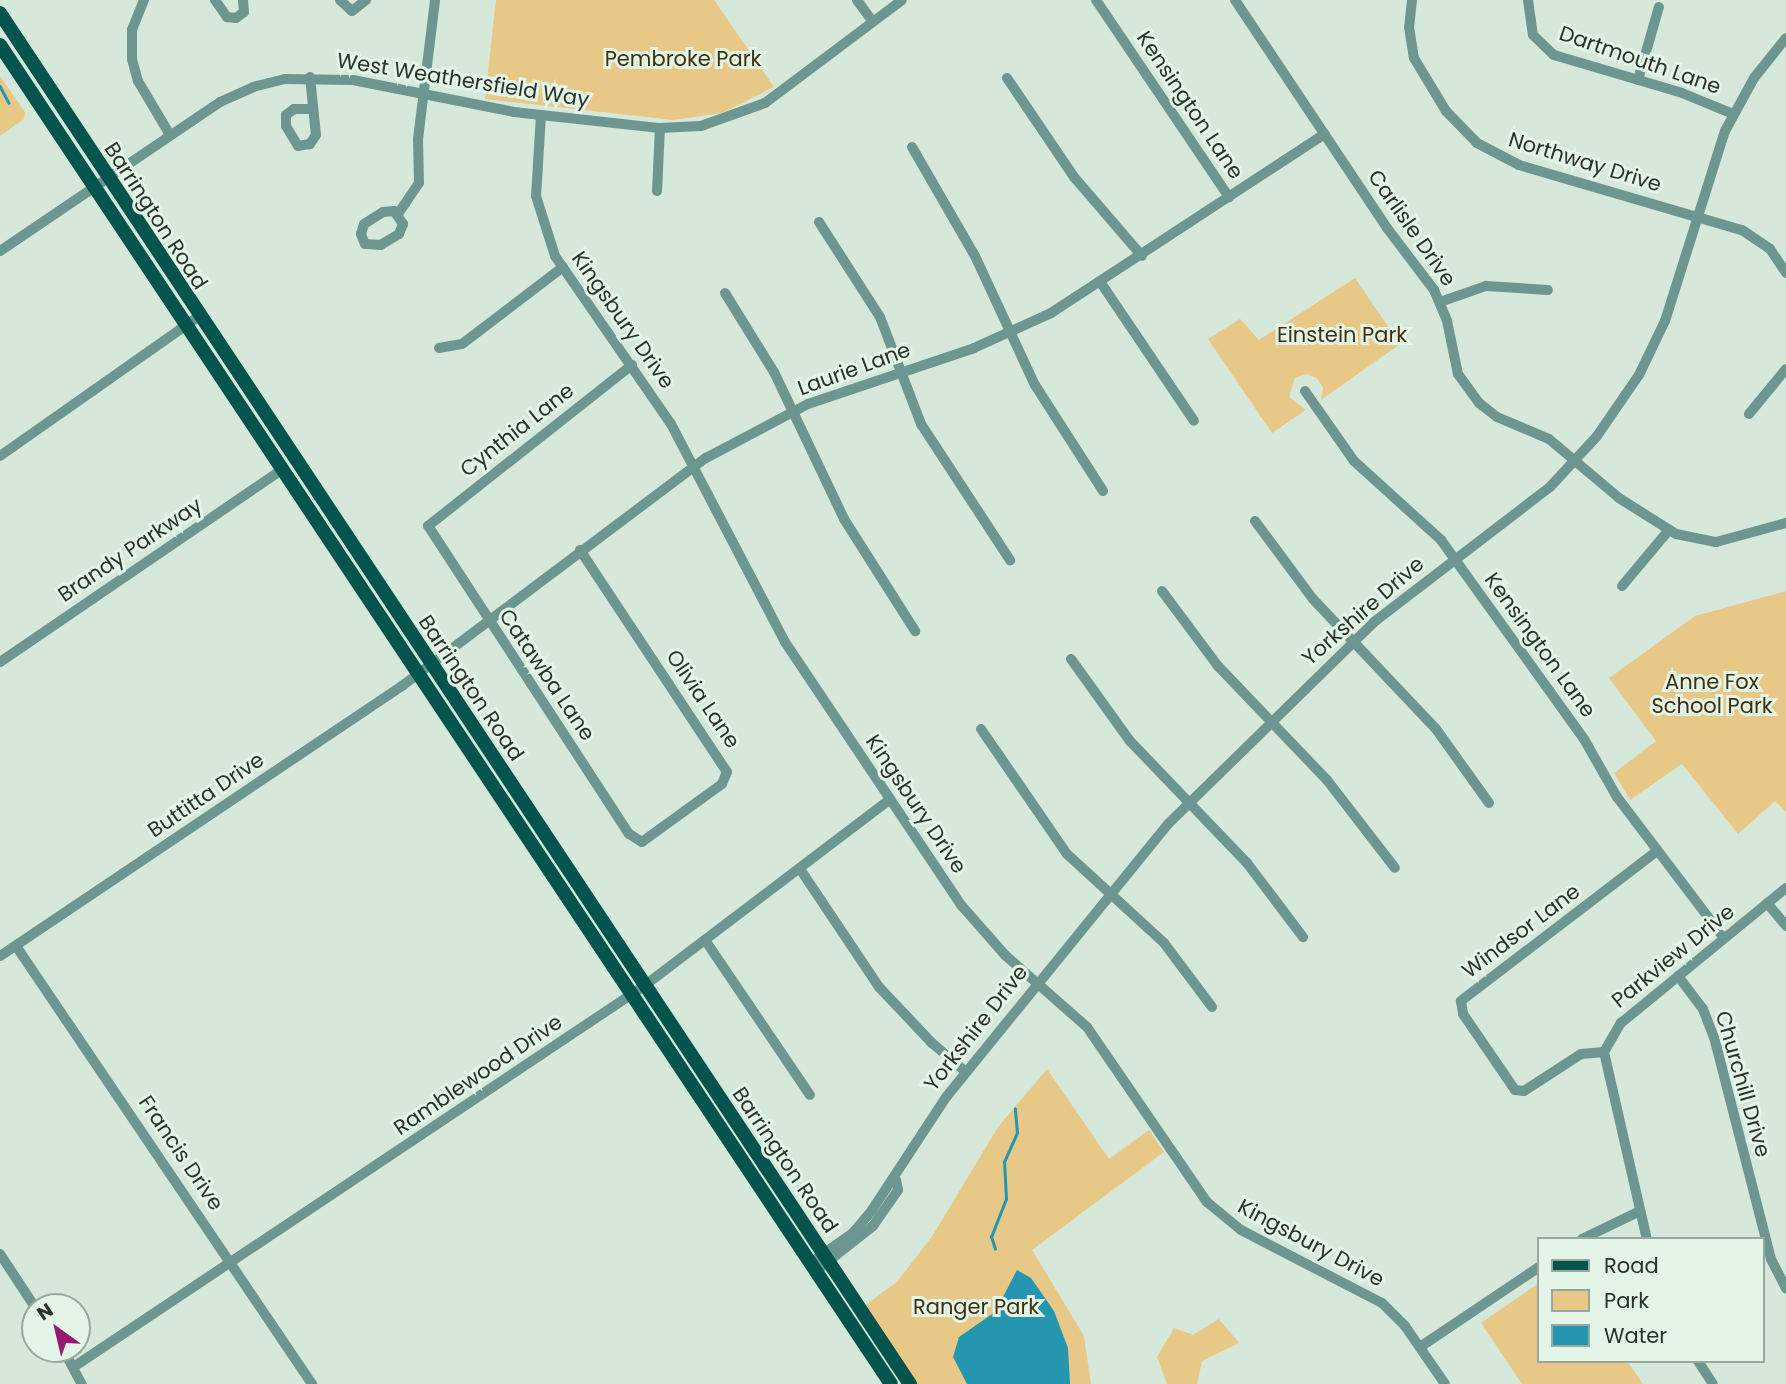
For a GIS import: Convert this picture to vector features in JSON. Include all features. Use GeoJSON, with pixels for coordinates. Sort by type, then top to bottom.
{"type":"FeatureCollection","features":[{"type":"Feature","properties":{"kind":"main road","name":"Barrington Road"},"geometry":{"type":"LineString","coordinates":[[0,13],[106,178],[644,986],[819,1263],[891,1384]]}},
{"type":"Feature","properties":{"kind":"main road","name":"Barrington Road"},"geometry":{"type":"LineString","coordinates":[[0,45],[184,326],[632,995],[819,1263],[910,1384]]}},
{"type":"Feature","properties":{"kind":"street"},"geometry":{"type":"LineString","coordinates":[[144,0],[132,30],[132,60],[138,81],[170,135]]}},
{"type":"Feature","properties":{"kind":"street"},"geometry":{"type":"LineString","coordinates":[[215,0],[228,17],[236,18],[244,12],[243,0]]}},
{"type":"Feature","properties":{"kind":"street"},"geometry":{"type":"LineString","coordinates":[[340,0],[352,11],[366,0]]}},
{"type":"Feature","properties":{"kind":"street"},"geometry":{"type":"LineString","coordinates":[[398,214],[419,183],[418,139],[426,94],[435,0]]}},
{"type":"Feature","properties":{"kind":"street"},"geometry":{"type":"LineString","coordinates":[[856,0],[873,22]]}},
{"type":"Feature","properties":{"kind":"street","name":"West Weathersfield Way"},"geometry":{"type":"LineString","coordinates":[[0,251],[170,135],[253,87],[310,77],[353,80],[541,115],[660,128],[701,126],[753,109],[902,0]]}},
{"type":"Feature","properties":{"kind":"street","name":"Kensington Lane"},"geometry":{"type":"LineString","coordinates":[[1097,0],[1229,197]]}},
{"type":"Feature","properties":{"kind":"street","name":"Carlisle Drive"},"geometry":{"type":"LineString","coordinates":[[1235,0],[1440,302],[1458,374],[1472,396],[1497,417],[1549,439],[1619,498],[1669,530],[1716,542],[1786,523]]}},
{"type":"Feature","properties":{"kind":"street","name":"Northway Drive"},"geometry":{"type":"LineString","coordinates":[[1412,0],[1409,27],[1414,58],[1446,111],[1477,143],[1519,165],[1698,216],[1757,238],[1786,273]]}},
{"type":"Feature","properties":{"kind":"street","name":"Dartmouth Lane"},"geometry":{"type":"LineString","coordinates":[[1528,0],[1530,27],[1548,51],[1733,114]]}},
{"type":"Feature","properties":{"kind":"street"},"geometry":{"type":"LineString","coordinates":[[1638,80],[1659,7]]}},
{"type":"Feature","properties":{"kind":"street","name":"Yorkshire Drive"},"geometry":{"type":"LineString","coordinates":[[819,1263],[873,1226],[898,1190],[896,1181],[934,1114],[1109,892],[1188,804],[1353,642],[1455,558],[1524,508],[1576,461],[1614,414],[1653,350],[1671,306],[1733,114],[1786,38]]}},
{"type":"Feature","properties":{"kind":"street"},"geometry":{"type":"LineString","coordinates":[[310,77],[313,109]]}},
{"type":"Feature","properties":{"kind":"street"},"geometry":{"type":"LineString","coordinates":[[1007,78],[1074,177],[1142,256]]}},
{"type":"Feature","properties":{"kind":"street","name":"Kingsbury Drive"},"geometry":{"type":"LineString","coordinates":[[541,115],[536,197],[547,238],[563,267],[632,365],[694,465],[774,624],[970,918],[1087,1027],[1196,1189],[1214,1210],[1249,1234],[1373,1296],[1420,1347],[1445,1384]]}},
{"type":"Feature","properties":{"kind":"street"},"geometry":{"type":"LineString","coordinates":[[657,191],[660,128]]}},
{"type":"Feature","properties":{"kind":"street","name":"Laurie Lane"},"geometry":{"type":"LineString","coordinates":[[417,675],[694,465],[793,411],[1009,333],[1101,282],[1325,134]]}},
{"type":"Feature","properties":{"kind":"street"},"geometry":{"type":"LineString","coordinates":[[912,147],[956,219],[1041,396],[1103,491]]}},
{"type":"Feature","properties":{"kind":"street"},"geometry":{"type":"LineString","coordinates":[[819,222],[874,306],[927,435],[1010,560]]}},
{"type":"Feature","properties":{"kind":"street"},"geometry":{"type":"LineString","coordinates":[[439,348],[462,345],[563,267]]}},
{"type":"Feature","properties":{"kind":"street"},"geometry":{"type":"LineString","coordinates":[[1101,282],[1194,421]]}},
{"type":"Feature","properties":{"kind":"street"},"geometry":{"type":"LineString","coordinates":[[1440,302],[1486,286],[1548,290]]}},
{"type":"Feature","properties":{"kind":"street"},"geometry":{"type":"LineString","coordinates":[[725,293],[793,411],[844,519],[915,631]]}},
{"type":"Feature","properties":{"kind":"street"},"geometry":{"type":"LineString","coordinates":[[0,456],[198,317]]}},
{"type":"Feature","properties":{"kind":"street","name":"Cynthia Lane"},"geometry":{"type":"LineString","coordinates":[[428,527],[632,365]]}},
{"type":"Feature","properties":{"kind":"street"},"geometry":{"type":"LineString","coordinates":[[1749,414],[1786,369]]}},
{"type":"Feature","properties":{"kind":"street","name":"Kensington Lane"},"geometry":{"type":"LineString","coordinates":[[1305,391],[1354,461],[1424,521],[1455,558],[1657,851],[1724,938]]}},
{"type":"Feature","properties":{"kind":"street","name":"Brandy Parkway"},"geometry":{"type":"LineString","coordinates":[[0,662],[281,470]]}},
{"type":"Feature","properties":{"kind":"street"},"geometry":{"type":"LineString","coordinates":[[1255,521],[1297,580],[1436,730],[1489,803]]}},
{"type":"Feature","properties":{"kind":"street","name":"Catawba Lane"},"geometry":{"type":"LineString","coordinates":[[428,527],[488,621],[638,842]]}},
{"type":"Feature","properties":{"kind":"street"},"geometry":{"type":"LineString","coordinates":[[1622,586],[1669,530]]}},
{"type":"Feature","properties":{"kind":"street","name":"Olivia Lane"},"geometry":{"type":"LineString","coordinates":[[580,550],[727,772],[722,784],[647,841],[638,842]]}},
{"type":"Feature","properties":{"kind":"street"},"geometry":{"type":"LineString","coordinates":[[1162,591],[1219,666],[1334,788],[1395,869]]}},
{"type":"Feature","properties":{"kind":"street"},"geometry":{"type":"LineString","coordinates":[[1071,659],[1130,741],[1252,869],[1303,937]]}},
{"type":"Feature","properties":{"kind":"street","name":"Buttitta Drive"},"geometry":{"type":"LineString","coordinates":[[0,956],[417,675]]}},
{"type":"Feature","properties":{"kind":"street"},"geometry":{"type":"LineString","coordinates":[[981,729],[1055,839],[1164,943],[1212,1007]]}},
{"type":"Feature","properties":{"kind":"street","name":"Ramblewood Drive"},"geometry":{"type":"LineString","coordinates":[[75,1366],[233,1264],[632,995],[890,799]]}},
{"type":"Feature","properties":{"kind":"street","name":"Windsor Lane"},"geometry":{"type":"LineString","coordinates":[[1604,1052],[1581,1054],[1518,1091],[1463,1014],[1461,1002],[1657,851]]}},
{"type":"Feature","properties":{"kind":"street"},"geometry":{"type":"LineString","coordinates":[[800,869],[879,987],[932,1043],[966,1072]]}},
{"type":"Feature","properties":{"kind":"street","name":"Parkview Drive"},"geometry":{"type":"LineString","coordinates":[[1604,1052],[1621,1023],[1786,888]]}},
{"type":"Feature","properties":{"kind":"street"},"geometry":{"type":"LineString","coordinates":[[1767,903],[1786,926]]}},
{"type":"Feature","properties":{"kind":"street"},"geometry":{"type":"LineString","coordinates":[[705,940],[810,1096]]}},
{"type":"Feature","properties":{"kind":"street","name":"Francis Drive"},"geometry":{"type":"LineString","coordinates":[[16,946],[312,1384]]}},
{"type":"Feature","properties":{"kind":"street","name":"Churchill Drive"},"geometry":{"type":"LineString","coordinates":[[1678,976],[1703,1009],[1714,1037],[1765,1237]]}},
{"type":"Feature","properties":{"kind":"street"},"geometry":{"type":"LineString","coordinates":[[1604,1052],[1604,1067],[1646,1237]]}},
{"type":"Feature","properties":{"kind":"street"},"geometry":{"type":"LineString","coordinates":[[1585,1237],[1612,1220],[1640,1211]]}},
{"type":"Feature","properties":{"kind":"street","name":"Churchill Drive"},"geometry":{"type":"LineString","coordinates":[[1765,1238],[1786,1288]]}},
{"type":"Feature","properties":{"kind":"street"},"geometry":{"type":"LineString","coordinates":[[0,1254],[26,1293]]}},
{"type":"Feature","properties":{"kind":"street"},"geometry":{"type":"LineString","coordinates":[[1420,1347],[1538,1268]]}},
{"type":"Feature","properties":{"kind":"street"},"geometry":{"type":"LineString","coordinates":[[73,1363],[82,1384]]}},
{"type":"Feature","properties":{"kind":"street"},"geometry":{"type":"LineString","coordinates":[[1699,1363],[1713,1384]]}},
{"type":"Feature","properties":{"kind":"green space","name":"Pembroke Park"},"geometry":{"type":"Polygon","coordinates":[[[496,0],[714,0],[774,87],[722,113],[674,120],[485,99],[496,0]]]}},
{"type":"Feature","properties":{"kind":"green space"},"geometry":{"type":"Polygon","coordinates":[[[0,76],[25,112],[24,119],[0,136],[0,76]]]}},
{"type":"Feature","properties":{"kind":"green space","name":"Einstein Park"},"geometry":{"type":"Polygon","coordinates":[[[1355,278],[1400,344],[1321,400],[1323,388],[1317,378],[1306,374],[1295,378],[1289,397],[1306,410],[1272,433],[1208,339],[1240,319],[1259,340],[1355,278]]]}},
{"type":"Feature","properties":{"kind":"green space","name":"Anne Fox School Park"},"geometry":{"type":"Polygon","coordinates":[[[1786,591],[1786,812],[1775,801],[1738,834],[1682,764],[1630,800],[1614,773],[1656,741],[1609,678],[1695,616],[1786,591]]]}},
{"type":"Feature","properties":{"kind":"green space","name":"Ranger Park"},"geometry":{"type":"Polygon","coordinates":[[[1047,1069],[1109,1159],[1149,1130],[1164,1152],[1032,1250],[1084,1336],[1091,1384],[916,1384],[864,1306],[897,1282],[933,1235],[998,1127],[1047,1069]]]}},
{"type":"Feature","properties":{"kind":"green space"},"geometry":{"type":"Polygon","coordinates":[[[1538,1284],[1538,1363],[1628,1363],[1643,1384],[1522,1384],[1481,1323],[1538,1284]]]}},
{"type":"Feature","properties":{"kind":"green space"},"geometry":{"type":"Polygon","coordinates":[[[1219,1319],[1239,1343],[1202,1361],[1197,1384],[1167,1384],[1157,1357],[1174,1328],[1193,1335],[1219,1319]]]}},
{"type":"Feature","properties":{"kind":"water"},"geometry":{"type":"Polygon","coordinates":[[[1017,1270],[1031,1278],[1054,1311],[1068,1348],[1070,1384],[967,1384],[953,1357],[959,1337],[995,1312],[1017,1270]]]}},
{"type":"Feature","properties":{"kind":"waterway"},"geometry":{"type":"LineString","coordinates":[[0,86],[9,103]]}},
{"type":"Feature","properties":{"kind":"waterway"},"geometry":{"type":"LineString","coordinates":[[995,1249],[991,1237],[1006,1199],[1004,1162],[1017,1133],[1015,1109]]}}]}
